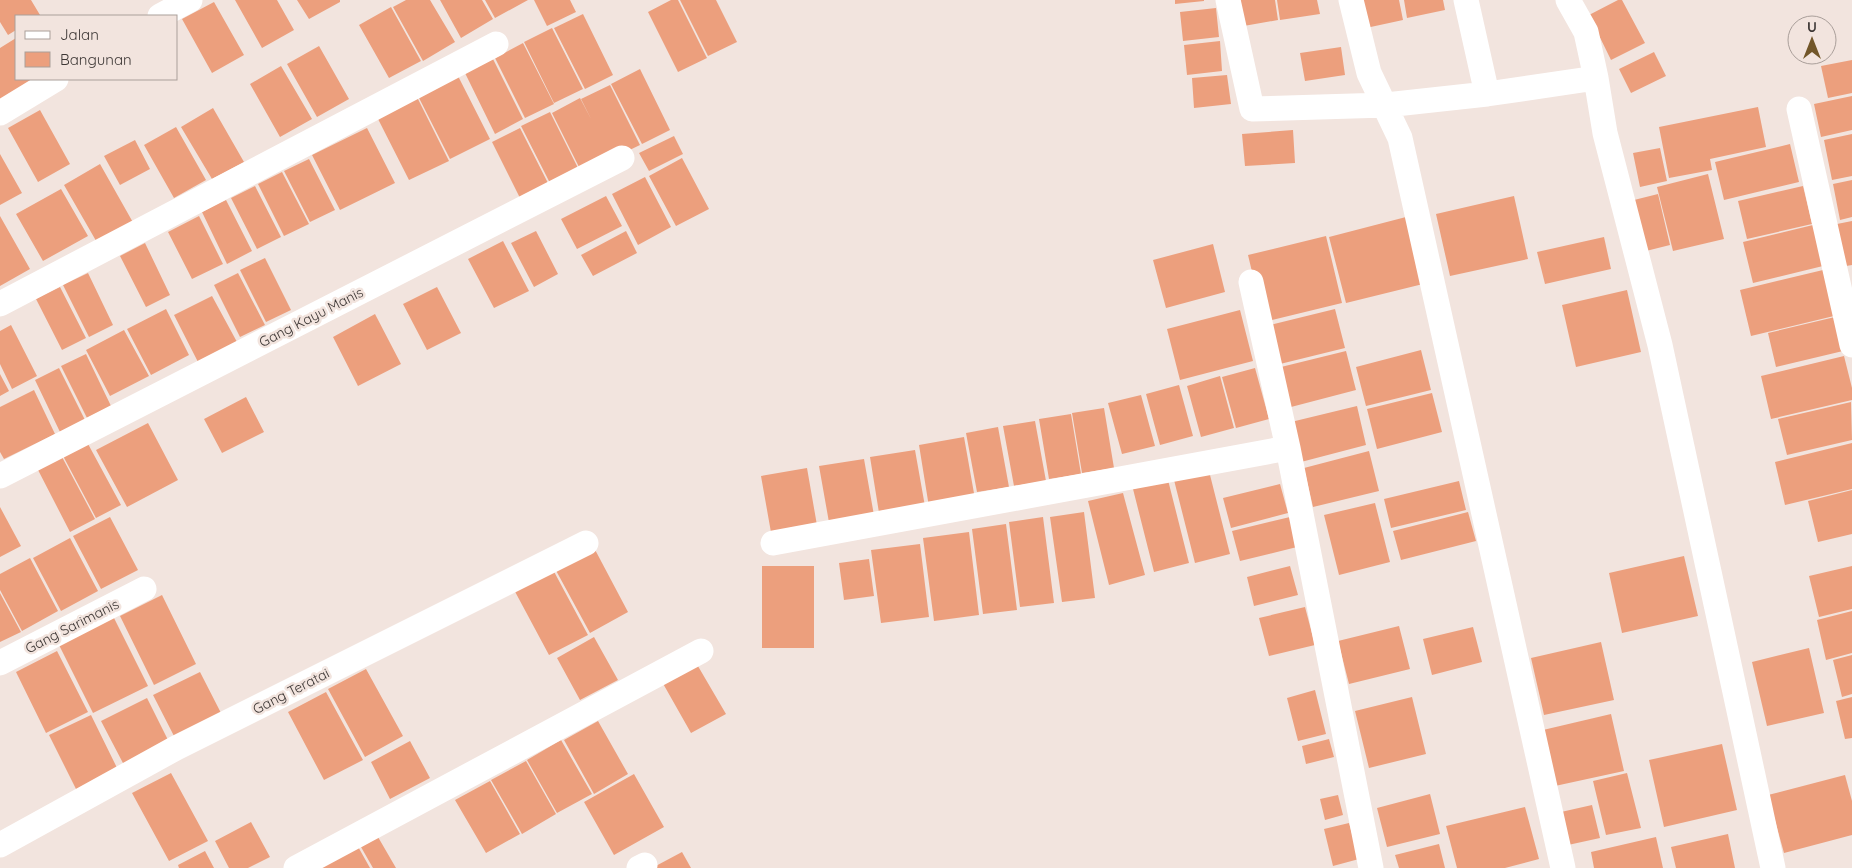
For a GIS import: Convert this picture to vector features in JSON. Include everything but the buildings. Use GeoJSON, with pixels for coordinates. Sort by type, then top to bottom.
{"type":"FeatureCollection","features":[{"type":"Feature","properties":{"kind":"street"},"geometry":{"type":"LineString","coordinates":[[162,15],[190,0]]}},
{"type":"Feature","properties":{"kind":"street"},"geometry":{"type":"LineString","coordinates":[[1228,0],[1252,109],[1386,105],[1487,94],[1596,78]]}},
{"type":"Feature","properties":{"kind":"street"},"geometry":{"type":"LineString","coordinates":[[1351,0],[1369,73],[1386,105],[1400,138],[1563,868]]}},
{"type":"Feature","properties":{"kind":"street"},"geometry":{"type":"LineString","coordinates":[[1466,0],[1487,94]]}},
{"type":"Feature","properties":{"kind":"street"},"geometry":{"type":"LineString","coordinates":[[1568,0],[1586,32],[1596,78],[1604,133],[1660,345],[1773,868]]}},
{"type":"Feature","properties":{"kind":"street"},"geometry":{"type":"LineString","coordinates":[[0,304],[496,44]]}},
{"type":"Feature","properties":{"kind":"street"},"geometry":{"type":"LineString","coordinates":[[0,113],[54,80]]}},
{"type":"Feature","properties":{"kind":"street"},"geometry":{"type":"LineString","coordinates":[[1799,109],[1852,345]]}},
{"type":"Feature","properties":{"kind":"street","name":"Gang Kayu Manis"},"geometry":{"type":"LineString","coordinates":[[0,476],[622,158]]}},
{"type":"Feature","properties":{"kind":"street"},"geometry":{"type":"LineString","coordinates":[[1251,282],[1288,448],[1371,868]]}},
{"type":"Feature","properties":{"kind":"street"},"geometry":{"type":"LineString","coordinates":[[773,543],[1288,448]]}},
{"type":"Feature","properties":{"kind":"street","name":"Gang Teratai"},"geometry":{"type":"LineString","coordinates":[[0,845],[176,748],[586,543]]}},
{"type":"Feature","properties":{"kind":"street","name":"Gang Sarimanis"},"geometry":{"type":"LineString","coordinates":[[0,663],[144,589]]}},
{"type":"Feature","properties":{"kind":"street"},"geometry":{"type":"LineString","coordinates":[[296,868],[701,651]]}}]}
